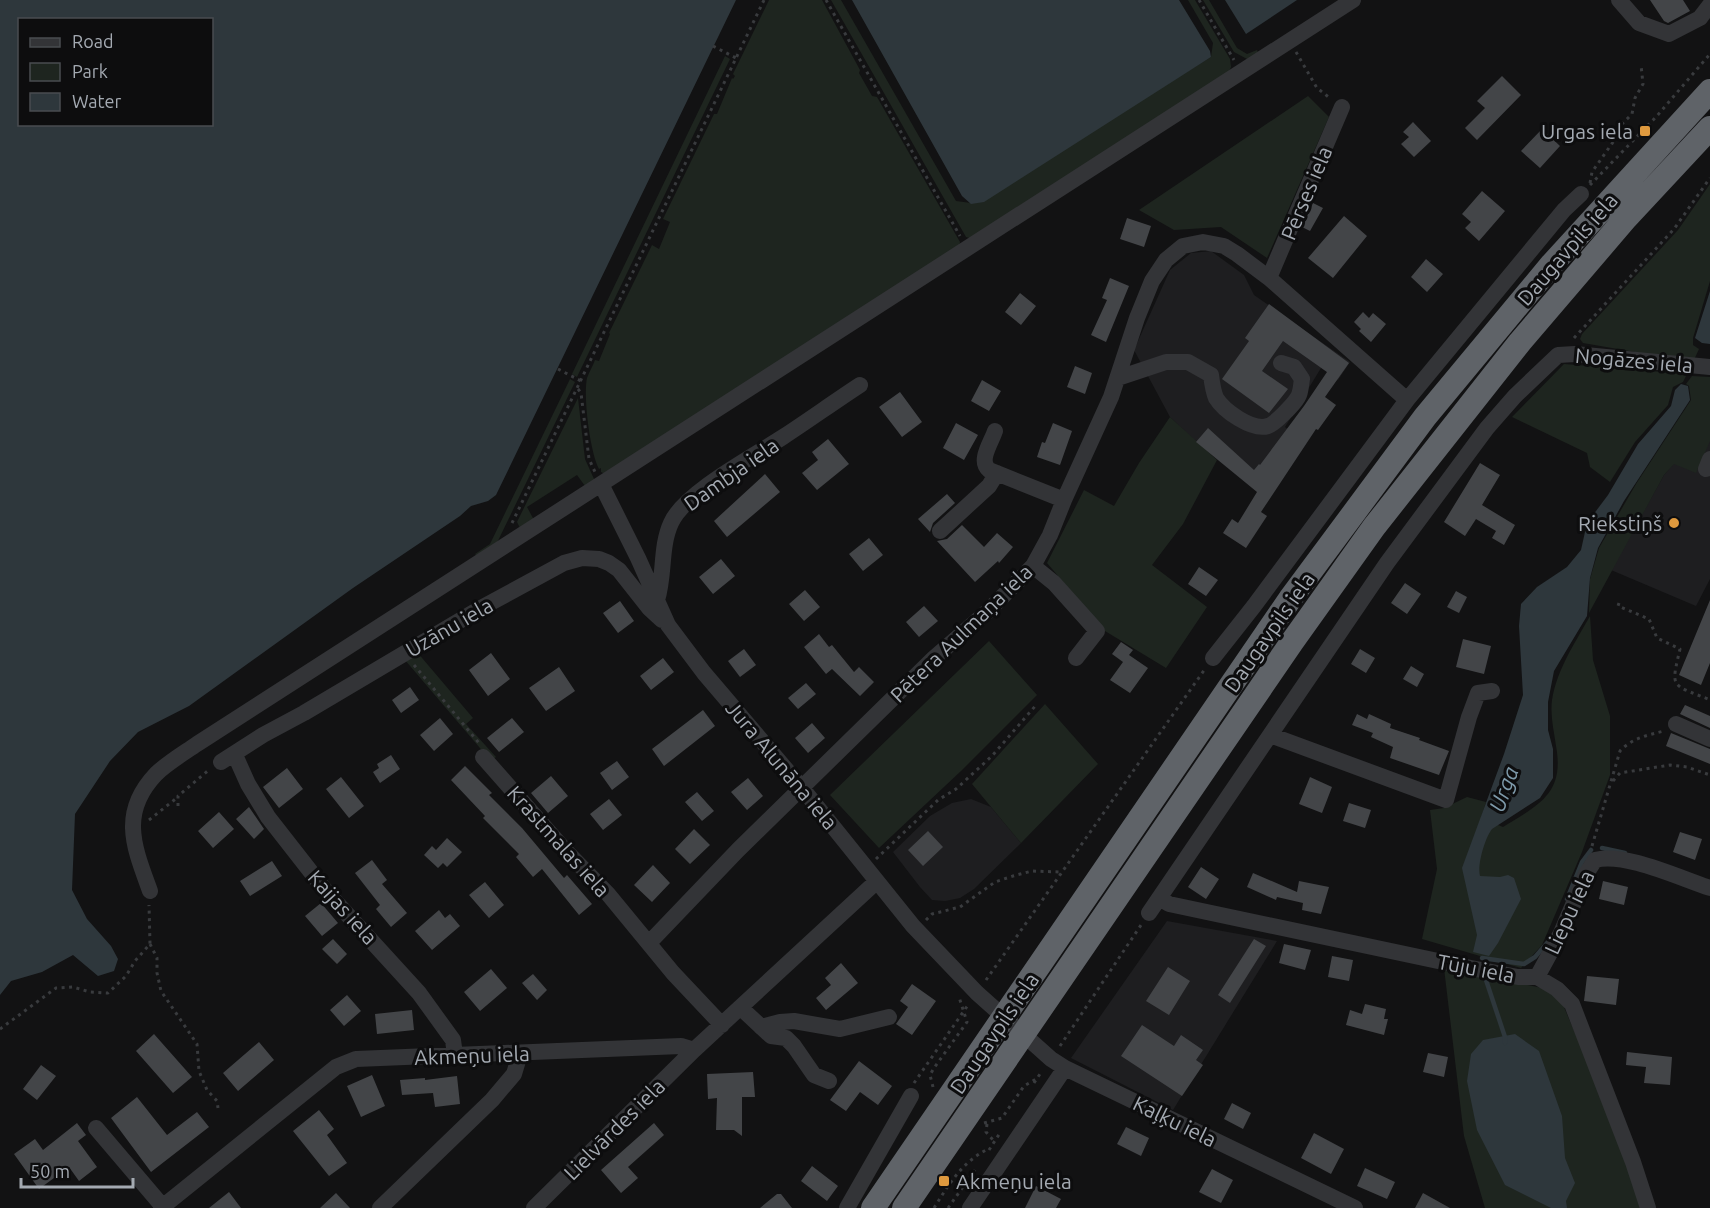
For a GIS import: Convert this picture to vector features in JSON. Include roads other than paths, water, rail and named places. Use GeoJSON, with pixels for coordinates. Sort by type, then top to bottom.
{"type":"FeatureCollection","features":[{"type":"Feature","properties":{"kind":"highway","name":"Daugavpils iela"},"geometry":{"type":"LineString","coordinates":[[873,1208],[1290,599],[1425,417],[1560,255],[1710,91]]}},
{"type":"Feature","properties":{"kind":"highway","name":"Daugavpils iela"},"geometry":{"type":"LineString","coordinates":[[904,1208],[1285,652],[1374,527],[1520,342],[1626,218],[1710,128]]}},
{"type":"Feature","properties":{"kind":"street"},"geometry":{"type":"LineString","coordinates":[[150,891],[136,847],[132,817],[140,794],[157,773],[197,744],[1353,0]]}},
{"type":"Feature","properties":{"kind":"street"},"geometry":{"type":"LineString","coordinates":[[1619,0],[1639,23],[1669,34],[1700,18],[1710,5]]}},
{"type":"Feature","properties":{"kind":"street","name":"Pērses iela"},"geometry":{"type":"LineString","coordinates":[[1269,278],[1342,107]]}},
{"type":"Feature","properties":{"kind":"street"},"geometry":{"type":"LineString","coordinates":[[1213,658],[1407,400],[1564,210],[1585,189]]}},
{"type":"Feature","properties":{"kind":"street","name":"Pētera Aulmaņa iela"},"geometry":{"type":"LineString","coordinates":[[649,943],[738,850],[927,665],[988,611],[1033,566],[1050,535],[1111,397],[1137,318],[1152,281],[1166,260],[1184,246],[1203,242],[1224,246],[1269,278]]}},
{"type":"Feature","properties":{"kind":"street"},"geometry":{"type":"LineString","coordinates":[[1269,278],[1407,400]]}},
{"type":"Feature","properties":{"kind":"street","name":"Nogāzes iela"},"geometry":{"type":"LineString","coordinates":[[1270,735],[1387,563],[1487,428],[1515,396],[1558,355],[1575,354],[1710,367]]}},
{"type":"Feature","properties":{"kind":"street"},"geometry":{"type":"LineString","coordinates":[[1118,378],[1166,362],[1188,362],[1211,375],[1212,388],[1217,400],[1241,421],[1255,426],[1268,426],[1280,418],[1298,397],[1302,379],[1294,368],[1281,363]]}},
{"type":"Feature","properties":{"kind":"street","name":"Dambja iela"},"geometry":{"type":"LineString","coordinates":[[657,600],[670,524],[681,507],[734,468],[860,385]]}},
{"type":"Feature","properties":{"kind":"street"},"geometry":{"type":"LineString","coordinates":[[995,431],[983,460],[985,467],[997,474],[1064,500]]}},
{"type":"Feature","properties":{"kind":"street"},"geometry":{"type":"LineString","coordinates":[[940,531],[990,486],[997,474]]}},
{"type":"Feature","properties":{"kind":"street","name":"Jura Alunāna iela"},"geometry":{"type":"LineString","coordinates":[[602,484],[668,625],[704,673],[802,788],[913,926],[977,993],[1004,1017]]}},
{"type":"Feature","properties":{"kind":"street","name":"Uzānu iela"},"geometry":{"type":"LineString","coordinates":[[228,758],[263,735],[564,563],[582,558],[599,559],[619,570],[649,608],[668,625]]}},
{"type":"Feature","properties":{"kind":"street"},"geometry":{"type":"LineString","coordinates":[[1033,566],[1054,583],[1097,632],[1076,658]]}},
{"type":"Feature","properties":{"kind":"street"},"geometry":{"type":"LineString","coordinates":[[1149,914],[1270,735],[1446,800],[1478,693],[1492,690]]}},
{"type":"Feature","properties":{"kind":"street"},"geometry":{"type":"LineString","coordinates":[[1676,724],[1710,739]]}},
{"type":"Feature","properties":{"kind":"street","name":"Kaijas iela"},"geometry":{"type":"LineString","coordinates":[[228,758],[248,784],[268,817],[325,890],[419,993],[453,1040],[455,1055]]}},
{"type":"Feature","properties":{"kind":"street","name":"Krastmalas iela"},"geometry":{"type":"LineString","coordinates":[[483,758],[564,849],[608,894],[673,973],[722,1025]]}},
{"type":"Feature","properties":{"kind":"street","name":"Liepu iela"},"geometry":{"type":"LineString","coordinates":[[1537,976],[1561,933],[1595,860],[1607,857],[1623,859],[1710,888]]}},
{"type":"Feature","properties":{"kind":"street"},"geometry":{"type":"LineString","coordinates":[[693,1050],[741,1008],[871,875]]}},
{"type":"Feature","properties":{"kind":"street","name":"Tūju iela"},"geometry":{"type":"LineString","coordinates":[[1160,898],[1169,904],[1471,968],[1518,977],[1537,976],[1557,989],[1572,1004],[1633,1162],[1648,1208]]}},
{"type":"Feature","properties":{"kind":"street"},"geometry":{"type":"LineString","coordinates":[[741,1008],[771,1036],[786,1038],[814,1075],[829,1081]]}},
{"type":"Feature","properties":{"kind":"street"},"geometry":{"type":"LineString","coordinates":[[761,1027],[794,1021],[840,1029],[889,1017]]}},
{"type":"Feature","properties":{"kind":"street","name":"Kaļķu iela"},"geometry":{"type":"LineString","coordinates":[[1004,1017],[1051,1059],[1065,1068],[1355,1208]]}},
{"type":"Feature","properties":{"kind":"street","name":"Akmeņu iela"},"geometry":{"type":"LineString","coordinates":[[163,1207],[336,1066],[356,1059],[681,1046],[693,1050]]}},
{"type":"Feature","properties":{"kind":"street","name":"Lielvārdes iela"},"geometry":{"type":"LineString","coordinates":[[534,1208],[693,1050]]}},
{"type":"Feature","properties":{"kind":"street"},"geometry":{"type":"LineString","coordinates":[[380,1208],[492,1100],[514,1074],[520,1053]]}},
{"type":"Feature","properties":{"kind":"street"},"geometry":{"type":"LineString","coordinates":[[976,1206],[1065,1068]]}},
{"type":"Feature","properties":{"kind":"street"},"geometry":{"type":"LineString","coordinates":[[847,1208],[911,1096]]}},
{"type":"Feature","properties":{"kind":"street"},"geometry":{"type":"LineString","coordinates":[[96,1128],[163,1207]]}},
{"type":"Feature","properties":{"kind":"water"},"geometry":{"type":"Polygon","coordinates":[[[0,0],[736,0],[496,495],[488,501],[471,506],[189,706],[138,732],[110,761],[75,814],[72,890],[87,919],[111,946],[118,959],[114,971],[98,976],[73,955],[42,972],[11,981],[0,995],[0,0]]]}},
{"type":"Feature","properties":{"kind":"water"},"geometry":{"type":"Polygon","coordinates":[[[852,0],[1179,0],[1210,51],[1211,57],[984,202],[971,204],[962,196],[852,0]]]}},
{"type":"Feature","properties":{"kind":"water"},"geometry":{"type":"Polygon","coordinates":[[[1225,0],[1297,0],[1246,34],[1225,0]]]}},
{"type":"Feature","properties":{"kind":"water"},"geometry":{"type":"Polygon","coordinates":[[[1710,291],[1710,344],[1702,343],[1695,338],[1710,291]]]}},
{"type":"Feature","properties":{"kind":"water"},"geometry":{"type":"Polygon","coordinates":[[[1681,384],[1688,386],[1690,400],[1624,501],[1598,548],[1590,578],[1587,616],[1554,671],[1548,702],[1548,730],[1553,749],[1553,778],[1540,798],[1492,829],[1484,845],[1480,876],[1508,875],[1514,878],[1521,899],[1489,956],[1473,952],[1477,935],[1462,868],[1523,695],[1519,626],[1521,604],[1537,587],[1567,567],[1581,550],[1587,523],[1608,495],[1638,444],[1671,406],[1675,390],[1681,384]]]}},
{"type":"Feature","properties":{"kind":"water"},"geometry":{"type":"Polygon","coordinates":[[[1515,1034],[1539,1051],[1562,1116],[1565,1158],[1575,1183],[1566,1201],[1567,1208],[1551,1208],[1505,1185],[1477,1130],[1467,1081],[1471,1054],[1483,1040],[1515,1034]]]}},
{"type":"Feature","properties":{"kind":"waterway"},"geometry":{"type":"LineString","coordinates":[[1602,848],[1625,853]]}},
{"type":"Feature","properties":{"kind":"waterway"},"geometry":{"type":"LineString","coordinates":[[1567,899],[1582,862],[1591,850]]}},
{"type":"Feature","properties":{"kind":"waterway"},"geometry":{"type":"LineString","coordinates":[[1482,958],[1524,964],[1535,957],[1548,942]]}},
{"type":"Feature","properties":{"kind":"waterway","name":"Urga"},"geometry":{"type":"LineString","coordinates":[[1484,974],[1505,1043]]}},
{"type":"Feature","properties":{"kind":"place","name":"Urgas iela"},"geometry":{"type":"Point","coordinates":[1645,131]}},
{"type":"Feature","properties":{"kind":"place","name":"Riekstiņš"},"geometry":{"type":"Point","coordinates":[1674,523]}},
{"type":"Feature","properties":{"kind":"place","name":"Akmeņu iela"},"geometry":{"type":"Point","coordinates":[944,1181]}}]}
